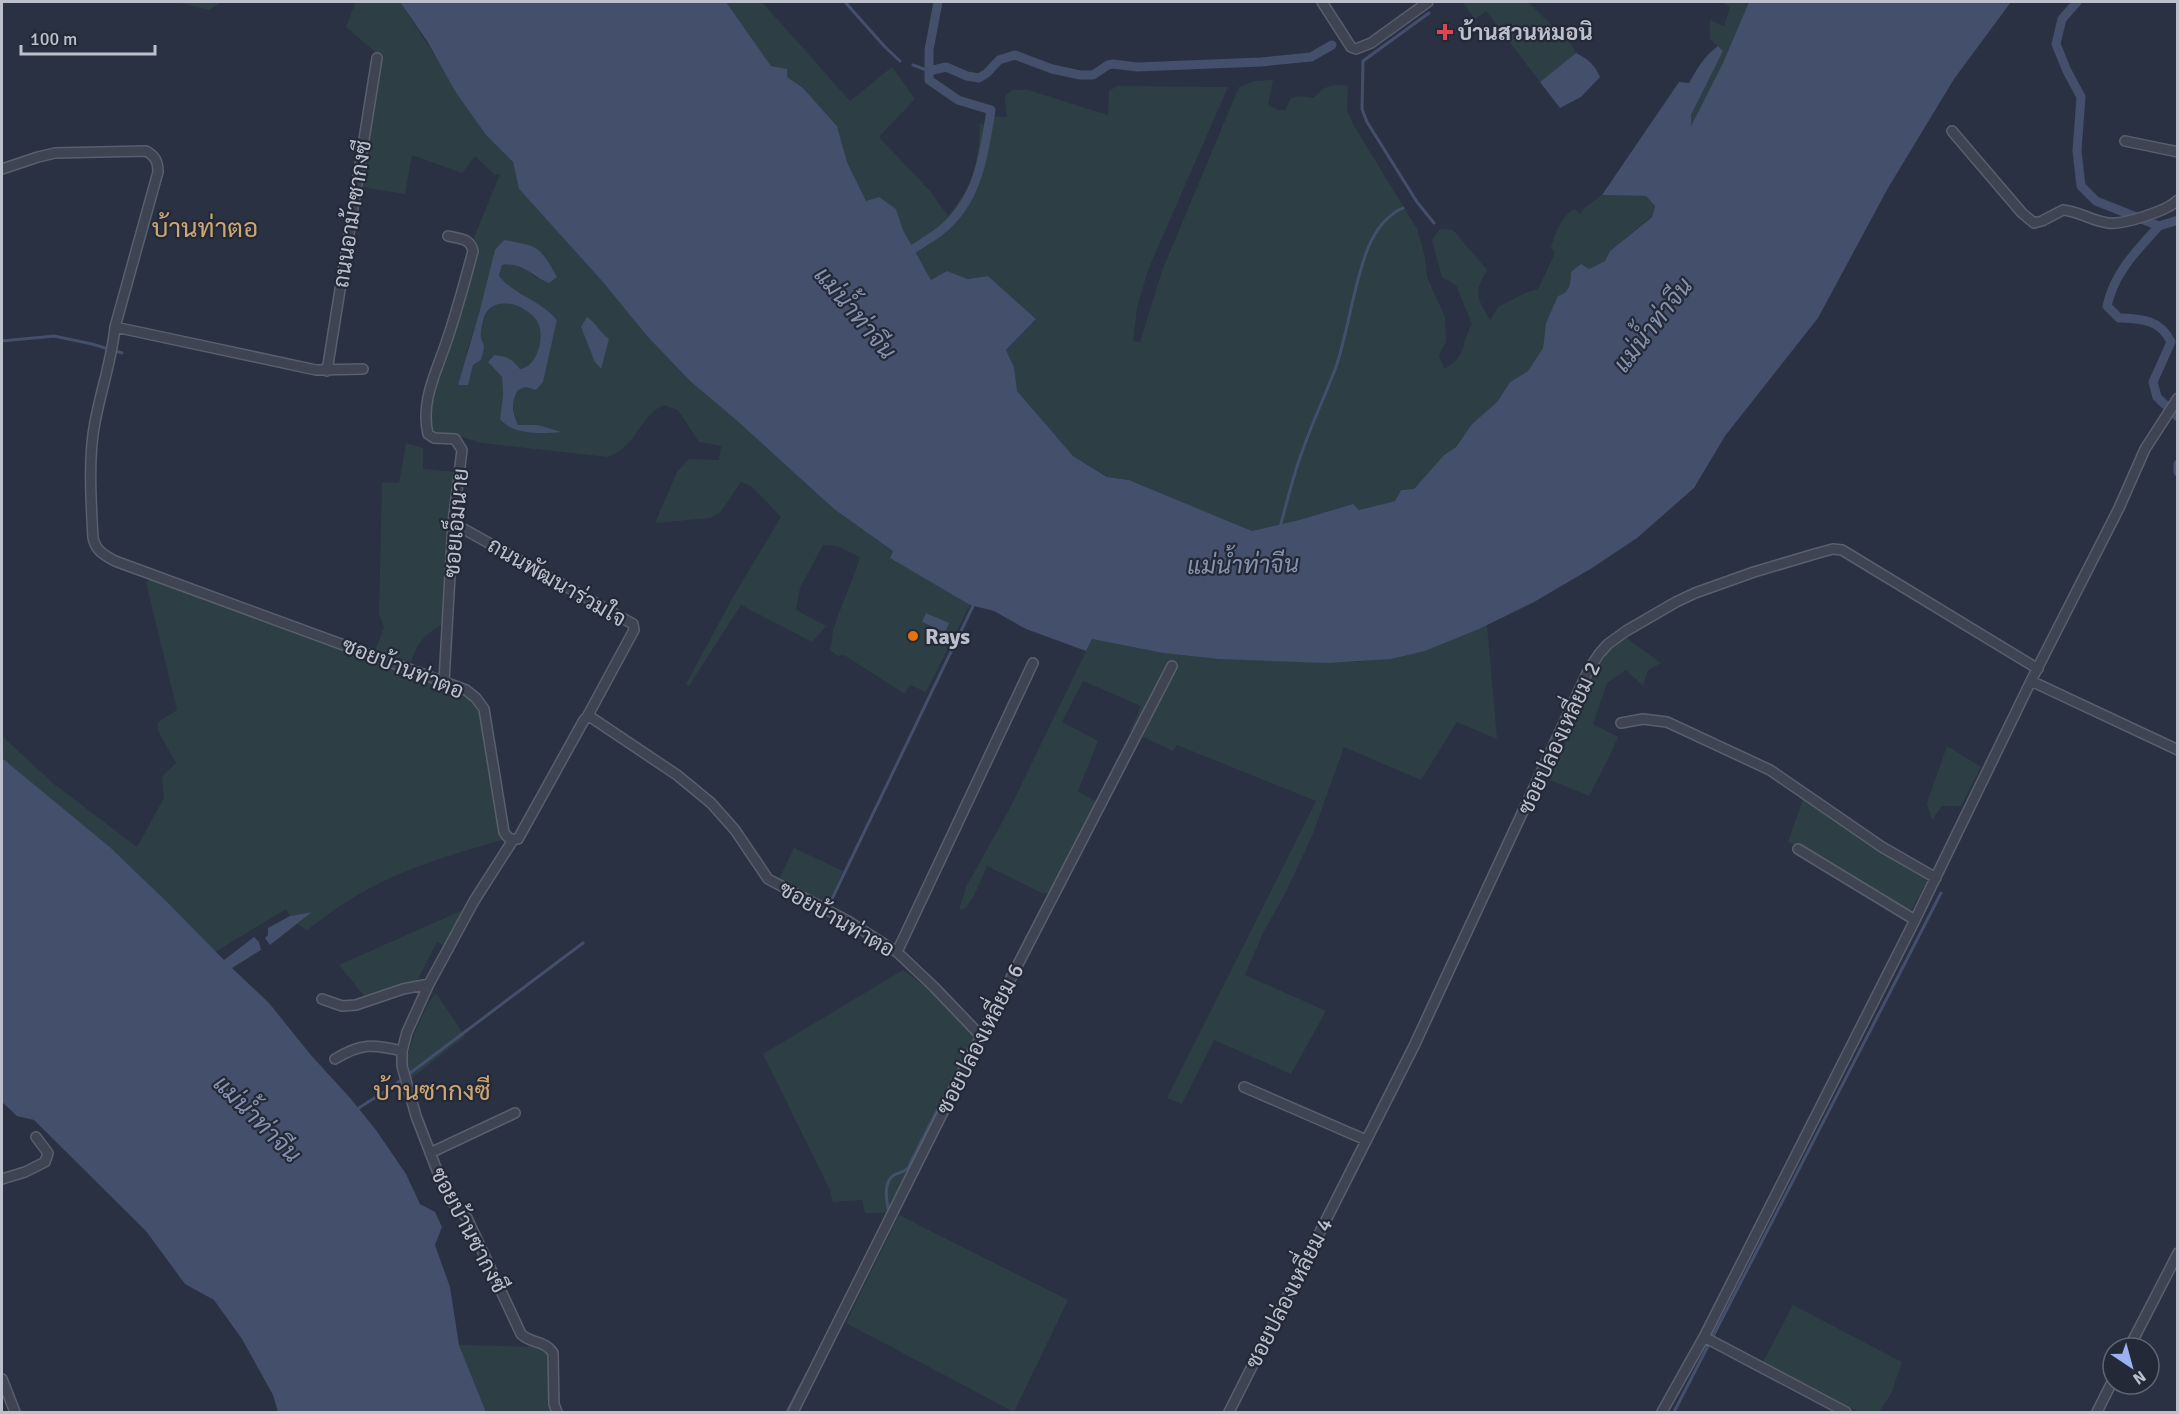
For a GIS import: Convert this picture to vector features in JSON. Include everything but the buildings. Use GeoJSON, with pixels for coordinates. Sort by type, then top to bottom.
{"type":"FeatureCollection","features":[{"type":"Feature","properties":{"kind":"street"},"geometry":{"type":"LineString","coordinates":[[1322,2],[1351,47],[1356,49],[1371,43],[1428,2]]}},
{"type":"Feature","properties":{"kind":"street","name":"ถนนอาม้าซากงซี"},"geometry":{"type":"LineString","coordinates":[[327,371],[376,58]]}},
{"type":"Feature","properties":{"kind":"street"},"geometry":{"type":"LineString","coordinates":[[1952,131],[2022,213],[2034,223],[2063,210],[2108,223],[2129,220],[2166,209],[2178,200]]}},
{"type":"Feature","properties":{"kind":"street"},"geometry":{"type":"LineString","coordinates":[[2125,141],[2178,152]]}},
{"type":"Feature","properties":{"kind":"street","name":"ซอยบ้านท่าตอ"},"geometry":{"type":"LineString","coordinates":[[2,169],[38,157],[71,152],[146,151],[154,156],[158,164],[158,172],[116,327],[111,358],[94,424],[91,486],[94,545],[101,553],[115,561],[466,690],[476,698],[484,710],[504,832],[513,840]]}},
{"type":"Feature","properties":{"kind":"street","name":"ซอยเอ็มนาย"},"geometry":{"type":"LineString","coordinates":[[444,681],[453,523],[462,450],[455,439],[434,438],[428,434],[425,421],[430,389],[473,251],[466,240],[448,236]]}},
{"type":"Feature","properties":{"kind":"street"},"geometry":{"type":"LineString","coordinates":[[116,327],[316,370],[363,369]]}},
{"type":"Feature","properties":{"kind":"street"},"geometry":{"type":"LineString","coordinates":[[1662,1413],[1704,1337],[1915,920],[2031,681],[2119,508],[2145,449],[2178,398]]}},
{"type":"Feature","properties":{"kind":"street","name":"ถนนพัฒนาร่วมใจ"},"geometry":{"type":"LineString","coordinates":[[453,523],[633,624],[634,630],[587,717]]}},
{"type":"Feature","properties":{"kind":"street","name":"ซอยปล่องเหลี่ยม 2"},"geometry":{"type":"LineString","coordinates":[[1349,1174],[1414,1046],[1588,671],[1608,644],[1626,631],[1695,593],[1833,549],[1842,550],[2038,669]]}},
{"type":"Feature","properties":{"kind":"street"},"geometry":{"type":"LineString","coordinates":[[897,952],[1033,663]]}},
{"type":"Feature","properties":{"kind":"street","name":"ซอยปล่องเหลี่ยม 6"},"geometry":{"type":"LineString","coordinates":[[793,1413],[981,1036],[1172,666]]}},
{"type":"Feature","properties":{"kind":"street"},"geometry":{"type":"LineString","coordinates":[[2031,681],[2178,750]]}},
{"type":"Feature","properties":{"kind":"street"},"geometry":{"type":"LineString","coordinates":[[513,840],[518,839],[587,717]]}},
{"type":"Feature","properties":{"kind":"street","name":"ซอยบ้านท่าตอ"},"geometry":{"type":"LineString","coordinates":[[587,717],[592,718],[677,775],[711,803],[735,830],[759,869],[768,879],[848,921],[897,952],[981,1036]]}},
{"type":"Feature","properties":{"kind":"street"},"geometry":{"type":"LineString","coordinates":[[1621,723],[1643,719],[1667,722],[1770,770],[1882,847],[1936,878]]}},
{"type":"Feature","properties":{"kind":"street","name":"ซอยบ้านซากงซี"},"geometry":{"type":"LineString","coordinates":[[513,840],[474,901],[429,984],[407,1032],[402,1051],[404,1077],[447,1195],[467,1218],[521,1334],[528,1340],[544,1344],[553,1353],[554,1404],[557,1413]]}},
{"type":"Feature","properties":{"kind":"street"},"geometry":{"type":"LineString","coordinates":[[1798,849],[1915,920]]}},
{"type":"Feature","properties":{"kind":"street"},"geometry":{"type":"LineString","coordinates":[[322,999],[342,1006],[356,1005],[404,989],[429,984]]}},
{"type":"Feature","properties":{"kind":"street"},"geometry":{"type":"LineString","coordinates":[[335,1059],[355,1047],[365,1045],[402,1051]]}},
{"type":"Feature","properties":{"kind":"street"},"geometry":{"type":"LineString","coordinates":[[1244,1087],[1366,1140]]}},
{"type":"Feature","properties":{"kind":"street"},"geometry":{"type":"LineString","coordinates":[[430,1153],[515,1113]]}},
{"type":"Feature","properties":{"kind":"street"},"geometry":{"type":"LineString","coordinates":[[2,1179],[25,1172],[45,1162],[48,1153],[36,1137]]}},
{"type":"Feature","properties":{"kind":"street","name":"ซอยปล่องเหลี่ยม 4"},"geometry":{"type":"LineString","coordinates":[[1229,1413],[1349,1174]]}},
{"type":"Feature","properties":{"kind":"street"},"geometry":{"type":"LineString","coordinates":[[2135,1336],[2178,1253]]}},
{"type":"Feature","properties":{"kind":"street"},"geometry":{"type":"LineString","coordinates":[[1704,1337],[1846,1413]]}},
{"type":"Feature","properties":{"kind":"street"},"geometry":{"type":"LineString","coordinates":[[2,1379],[15,1413]]}},
{"type":"Feature","properties":{"kind":"street"},"geometry":{"type":"LineString","coordinates":[[2097,1413],[2105,1396]]}},
{"type":"Feature","properties":{"kind":"shaded area"},"geometry":{"type":"Polygon","coordinates":[[[176,2],[222,2],[209,10],[176,2]]]}},
{"type":"Feature","properties":{"kind":"shaded area"},"geometry":{"type":"Polygon","coordinates":[[[400,2],[486,135],[513,162],[519,189],[602,281],[647,336],[690,381],[834,509],[894,551],[891,558],[970,605],[926,692],[910,685],[905,693],[900,691],[844,655],[838,656],[830,650],[834,627],[860,557],[837,546],[823,545],[800,588],[796,610],[826,626],[812,642],[741,605],[689,686],[686,684],[733,597],[781,517],[751,486],[741,482],[720,513],[710,518],[655,523],[677,472],[689,459],[719,460],[721,446],[699,442],[678,410],[664,405],[656,410],[625,446],[617,453],[607,457],[481,443],[452,434],[425,437],[429,374],[452,311],[466,257],[500,174],[495,175],[475,156],[462,173],[412,155],[405,194],[361,187],[381,57],[346,27],[355,3],[400,2]],[[504,240],[466,354],[473,365],[481,360],[484,346],[481,330],[491,308],[504,303],[527,311],[538,323],[541,336],[538,350],[531,363],[520,369],[502,356],[494,355],[488,362],[502,377],[503,395],[500,419],[504,424],[559,432],[538,425],[518,425],[514,407],[514,399],[518,390],[543,382],[557,320],[499,276],[502,265],[512,265],[528,271],[536,278],[557,277],[544,254],[504,240]],[[592,320],[581,327],[586,338],[604,352],[609,339],[599,332],[592,320]]]}},
{"type":"Feature","properties":{"kind":"shaded area"},"geometry":{"type":"Polygon","coordinates":[[[726,2],[762,2],[850,101],[892,67],[915,99],[879,137],[930,191],[948,216],[962,198],[970,182],[977,154],[980,123],[984,125],[987,116],[1007,117],[1005,96],[1012,90],[1028,90],[1108,115],[1109,91],[1117,86],[1228,87],[1148,270],[1137,308],[1133,341],[1140,342],[1162,271],[1239,87],[1255,81],[1273,80],[1268,105],[1278,110],[1285,110],[1291,98],[1299,96],[1313,98],[1329,86],[1348,86],[1347,110],[1353,124],[1417,229],[1425,257],[1427,277],[1445,317],[1446,341],[1439,355],[1444,369],[1460,355],[1472,324],[1456,285],[1442,277],[1432,240],[1440,229],[1453,230],[1487,270],[1478,295],[1490,320],[1498,307],[1538,289],[1555,253],[1551,247],[1557,231],[1570,212],[1575,209],[1580,214],[1584,208],[1602,195],[1646,196],[1655,206],[1652,216],[1610,251],[1605,261],[1589,269],[1571,285],[1546,323],[1543,348],[1528,371],[1510,382],[1497,402],[1472,424],[1456,447],[1444,455],[1414,489],[1401,490],[1395,501],[1359,510],[1352,504],[1252,531],[1129,480],[1108,477],[1073,456],[1016,391],[1014,367],[1006,350],[1036,319],[988,276],[968,279],[947,271],[931,280],[903,230],[896,209],[866,201],[847,162],[837,126],[803,88],[771,67],[726,2]]]}},
{"type":"Feature","properties":{"kind":"shaded area"},"geometry":{"type":"Polygon","coordinates":[[[1462,2],[1528,2],[1571,44],[1576,53],[1540,82],[1486,11],[1475,19],[1462,2]]]}},
{"type":"Feature","properties":{"kind":"shaded area"},"geometry":{"type":"Polygon","coordinates":[[[1721,2],[1749,2],[1722,65],[1690,128],[1691,115],[1723,51],[1710,39],[1710,20],[1724,26],[1730,7],[1721,2]]]}},
{"type":"Feature","properties":{"kind":"shaded area"},"geometry":{"type":"Polygon","coordinates":[[[406,443],[423,448],[423,469],[455,472],[443,624],[423,639],[411,662],[375,651],[384,627],[379,614],[382,482],[399,483],[406,443]]]}},
{"type":"Feature","properties":{"kind":"shaded area"},"geometry":{"type":"Polygon","coordinates":[[[152,579],[469,695],[479,706],[484,721],[495,815],[502,840],[403,872],[366,890],[307,930],[298,924],[311,912],[290,916],[286,909],[215,952],[111,848],[2,758],[2,736],[54,784],[137,847],[164,798],[162,776],[176,763],[158,731],[158,722],[177,710],[146,582],[152,579]]]}},
{"type":"Feature","properties":{"kind":"shaded area"},"geometry":{"type":"Polygon","coordinates":[[[1487,625],[1497,739],[1457,722],[1421,780],[1344,747],[1312,836],[1286,892],[1263,933],[1245,975],[1326,1011],[1291,1074],[1214,1040],[1182,1104],[1167,1098],[1316,801],[1177,745],[1173,751],[1130,731],[1141,706],[1083,681],[1062,722],[1098,741],[1078,791],[1097,803],[1051,893],[1042,893],[987,866],[974,896],[966,908],[959,910],[966,887],[1010,808],[1092,639],[1163,653],[1218,659],[1357,662],[1425,651],[1487,625]]]}},
{"type":"Feature","properties":{"kind":"shaded area"},"geometry":{"type":"Polygon","coordinates":[[[1625,637],[1661,663],[1648,670],[1643,686],[1626,670],[1607,683],[1593,724],[1618,737],[1589,796],[1550,780],[1591,679],[1608,652],[1625,637]]]}},
{"type":"Feature","properties":{"kind":"shaded area"},"geometry":{"type":"Polygon","coordinates":[[[1947,746],[1981,767],[1961,806],[1942,806],[1932,820],[1927,803],[1947,746]]]}},
{"type":"Feature","properties":{"kind":"shaded area"},"geometry":{"type":"Polygon","coordinates":[[[1803,799],[1922,874],[1927,881],[1910,913],[1788,842],[1803,799]]]}},
{"type":"Feature","properties":{"kind":"shaded area"},"geometry":{"type":"Polygon","coordinates":[[[794,848],[843,871],[826,908],[778,881],[794,848]]]}},
{"type":"Feature","properties":{"kind":"shaded area"},"geometry":{"type":"Polygon","coordinates":[[[465,909],[445,946],[437,942],[416,983],[365,997],[339,965],[465,909]]]}},
{"type":"Feature","properties":{"kind":"shaded area"},"geometry":{"type":"Polygon","coordinates":[[[903,970],[927,988],[970,1030],[975,1039],[896,1202],[886,1213],[865,1213],[862,1200],[833,1202],[829,1188],[763,1054],[903,970]]]}},
{"type":"Feature","properties":{"kind":"shaded area"},"geometry":{"type":"Polygon","coordinates":[[[436,993],[465,1036],[409,1080],[406,1071],[408,1053],[426,1008],[436,993]]]}},
{"type":"Feature","properties":{"kind":"shaded area"},"geometry":{"type":"Polygon","coordinates":[[[899,1215],[1068,1300],[1014,1412],[846,1323],[899,1215]]]}},
{"type":"Feature","properties":{"kind":"shaded area"},"geometry":{"type":"Polygon","coordinates":[[[1793,1305],[1902,1362],[1891,1394],[1879,1412],[1859,1412],[1763,1362],[1793,1305]]]}},
{"type":"Feature","properties":{"kind":"shaded area"},"geometry":{"type":"Polygon","coordinates":[[[459,1345],[542,1347],[549,1350],[553,1412],[486,1412],[459,1345]]]}},
{"type":"Feature","properties":{"kind":"water","name":"แม่น้ำท่าจีน"},"geometry":{"type":"Polygon","coordinates":[[[400,2],[726,2],[771,66],[787,69],[787,77],[803,88],[837,126],[847,162],[866,201],[879,197],[896,209],[903,230],[931,280],[947,271],[968,279],[988,276],[1036,319],[1006,350],[1014,367],[1017,391],[1073,456],[1107,477],[1129,480],[1252,531],[1353,504],[1359,510],[1395,501],[1401,490],[1414,489],[1444,455],[1456,447],[1472,424],[1497,402],[1510,382],[1528,371],[1543,348],[1546,323],[1558,296],[1569,287],[1571,272],[1581,264],[1589,269],[1605,261],[1610,251],[1652,217],[1655,206],[1646,196],[1602,195],[1679,82],[1689,83],[1705,58],[1718,46],[1723,51],[1691,115],[1691,126],[1722,65],[1749,2],[2011,2],[1954,79],[1888,188],[1818,318],[1725,436],[1694,488],[1637,538],[1592,568],[1534,602],[1479,629],[1425,651],[1391,659],[1328,663],[1218,659],[1163,653],[1092,639],[1086,651],[1026,629],[994,611],[970,605],[890,558],[893,551],[834,509],[690,381],[647,336],[602,281],[519,189],[513,162],[486,135],[455,91],[427,41],[400,2]]]}},
{"type":"Feature","properties":{"kind":"water"},"geometry":{"type":"Polygon","coordinates":[[[1576,53],[1591,63],[1600,77],[1581,97],[1560,108],[1540,82],[1576,53]]]}},
{"type":"Feature","properties":{"kind":"water"},"geometry":{"type":"Polygon","coordinates":[[[504,240],[537,249],[557,277],[549,283],[516,266],[502,265],[499,276],[505,283],[544,308],[557,320],[543,382],[536,390],[526,387],[518,390],[514,399],[514,416],[518,425],[538,425],[561,432],[520,431],[500,419],[503,395],[502,377],[488,362],[494,355],[498,355],[512,360],[520,369],[526,367],[535,357],[540,343],[538,323],[534,317],[520,307],[504,303],[490,308],[485,315],[481,330],[484,347],[481,360],[473,365],[468,385],[458,385],[495,250],[504,240]]]}},
{"type":"Feature","properties":{"kind":"water"},"geometry":{"type":"Polygon","coordinates":[[[587,317],[609,339],[601,369],[595,362],[581,327],[587,317]]]}},
{"type":"Feature","properties":{"kind":"water"},"geometry":{"type":"Polygon","coordinates":[[[926,613],[949,623],[945,632],[922,622],[926,613]]]}},
{"type":"Feature","properties":{"kind":"water","name":"แม่น้ำท่าจีน"},"geometry":{"type":"Polygon","coordinates":[[[2,758],[111,848],[224,960],[254,937],[259,942],[261,950],[232,968],[269,1003],[310,1054],[351,1099],[376,1130],[406,1174],[420,1204],[435,1212],[442,1227],[435,1245],[450,1287],[459,1345],[486,1412],[278,1412],[273,1395],[242,1339],[214,1300],[185,1284],[146,1231],[34,1120],[17,1116],[2,1102],[2,758]]]}},
{"type":"Feature","properties":{"kind":"water"},"geometry":{"type":"Polygon","coordinates":[[[312,912],[270,945],[265,938],[268,935],[268,928],[290,916],[312,912]]]}},
{"type":"Feature","properties":{"kind":"waterway"},"geometry":{"type":"LineString","coordinates":[[845,2],[900,61]]}},
{"type":"Feature","properties":{"kind":"waterway"},"geometry":{"type":"LineString","coordinates":[[904,256],[939,232],[963,207],[982,160],[991,110],[958,100],[929,80],[929,50],[938,2]]}},
{"type":"Feature","properties":{"kind":"waterway"},"geometry":{"type":"LineString","coordinates":[[2077,2],[2062,19],[2056,44],[2081,97],[2077,151],[2081,186],[2096,201],[2159,226],[2121,273],[2110,294],[2107,306],[2119,318],[2149,322],[2167,334],[2171,342],[2153,382],[2157,397],[2178,417]]}},
{"type":"Feature","properties":{"kind":"waterway"},"geometry":{"type":"LineString","coordinates":[[1429,13],[1363,61],[1362,109],[1367,122],[1417,202],[1434,223]]}},
{"type":"Feature","properties":{"kind":"waterway"},"geometry":{"type":"LineString","coordinates":[[929,71],[946,67],[967,76],[979,78],[999,60],[1015,55],[1052,69],[1080,75],[1093,75],[1113,64],[1137,67],[1261,62],[1311,57],[1332,45]]}},
{"type":"Feature","properties":{"kind":"waterway"},"geometry":{"type":"LineString","coordinates":[[913,65],[929,71]]}},
{"type":"Feature","properties":{"kind":"waterway"},"geometry":{"type":"LineString","coordinates":[[1280,527],[1299,461],[1336,367],[1358,277],[1368,248],[1381,225],[1403,208]]}},
{"type":"Feature","properties":{"kind":"waterway"},"geometry":{"type":"LineString","coordinates":[[2159,226],[2178,220]]}},
{"type":"Feature","properties":{"kind":"waterway"},"geometry":{"type":"LineString","coordinates":[[2,341],[54,336],[122,353]]}},
{"type":"Feature","properties":{"kind":"waterway"},"geometry":{"type":"LineString","coordinates":[[2178,464],[2178,472]]}},
{"type":"Feature","properties":{"kind":"waterway"},"geometry":{"type":"LineString","coordinates":[[829,905],[974,604]]}},
{"type":"Feature","properties":{"kind":"waterway"},"geometry":{"type":"LineString","coordinates":[[1674,1412],[1941,893]]}},
{"type":"Feature","properties":{"kind":"waterway"},"geometry":{"type":"LineString","coordinates":[[357,1109],[389,1089],[583,943]]}},
{"type":"Feature","properties":{"kind":"waterway"},"geometry":{"type":"LineString","coordinates":[[889,1213],[886,1193],[890,1178],[908,1168],[972,1042]]}},
{"type":"Feature","properties":{"kind":"waterway"},"geometry":{"type":"LineString","coordinates":[[787,1412],[807,1374]]}},
{"type":"Feature","properties":{"kind":"place","name":"บ้านสวนหมอนิ"},"geometry":{"type":"Point","coordinates":[1445,32]}},
{"type":"Feature","properties":{"kind":"place","name":"Rays"},"geometry":{"type":"Point","coordinates":[913,636]}},
{"type":"Feature","properties":{"kind":"district","name":"บ้านท่าตอ"},"geometry":{"type":"Point","coordinates":[205,229]}},
{"type":"Feature","properties":{"kind":"district","name":"บ้านซากงซี"},"geometry":{"type":"Point","coordinates":[432,1092]}}]}
